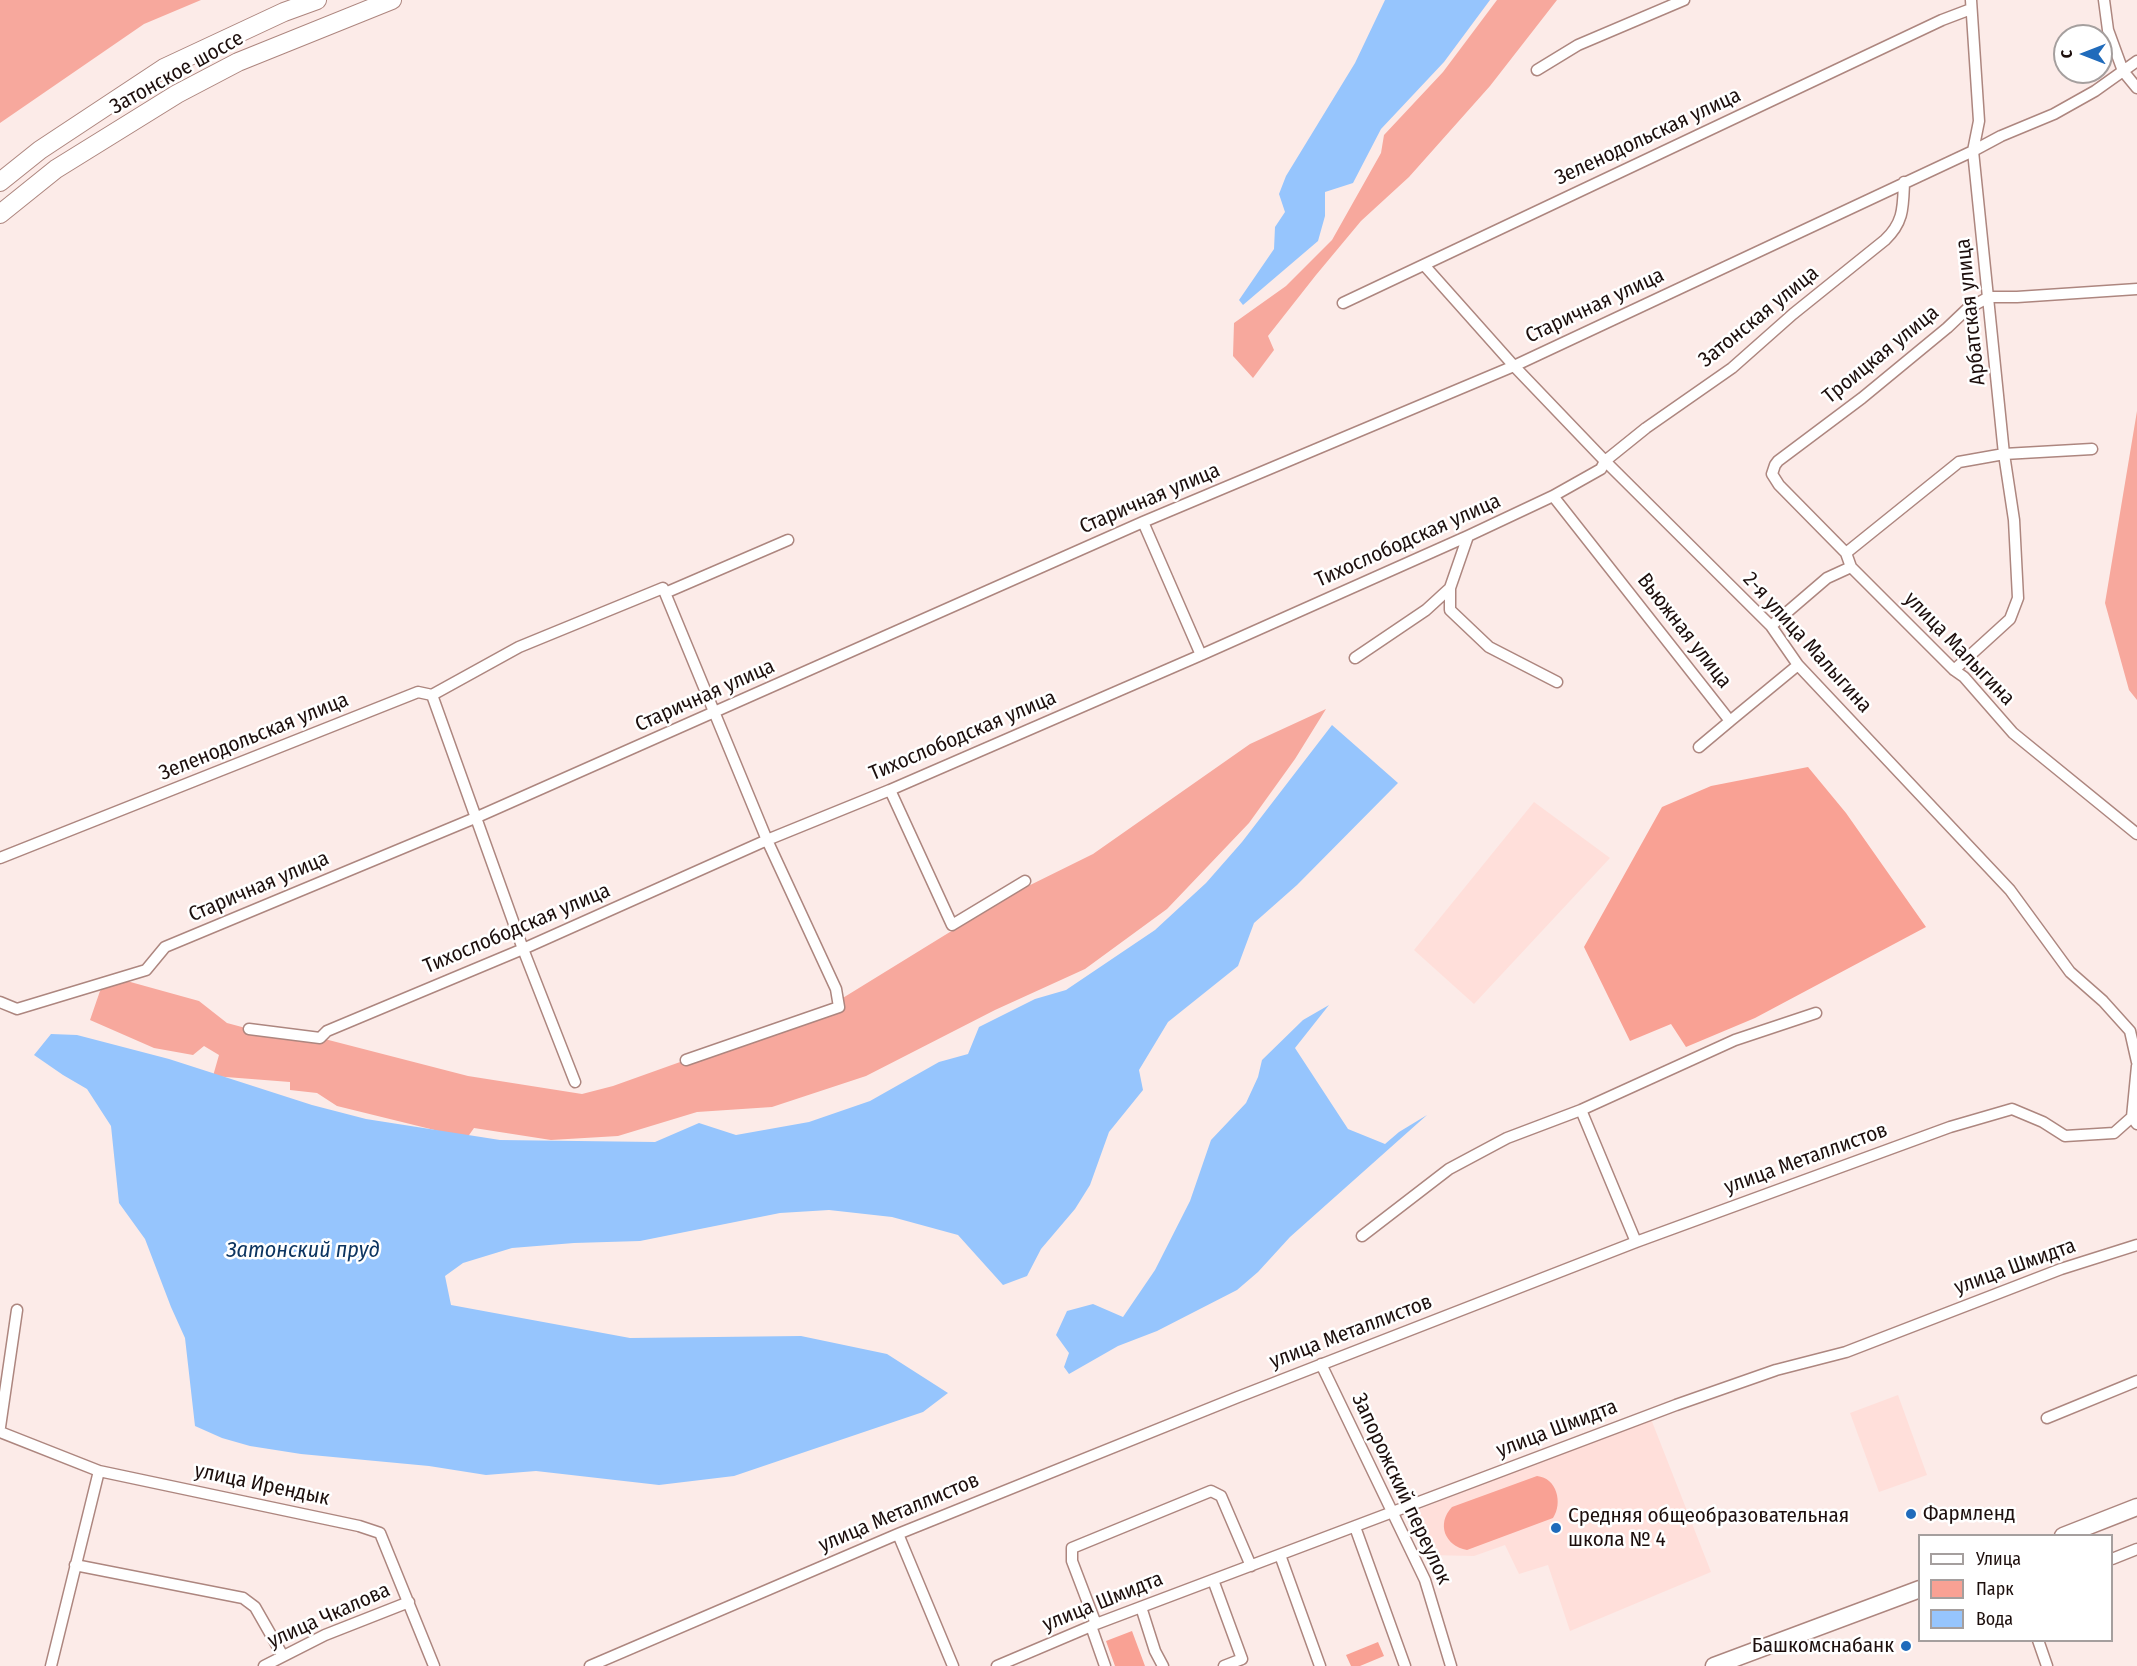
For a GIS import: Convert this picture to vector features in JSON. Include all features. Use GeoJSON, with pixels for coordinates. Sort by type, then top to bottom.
{"type":"FeatureCollection","features":[{"type":"Feature","properties":{"kind":"main road","name":"Затонское шоссе"},"geometry":{"type":"LineString","coordinates":[[0,182],[40,150],[164,68],[284,12],[317,0]]}},
{"type":"Feature","properties":{"kind":"main road","name":"Затонское шоссе"},"geometry":{"type":"LineString","coordinates":[[0,214],[56,169],[177,94],[238,62],[392,0]]}},
{"type":"Feature","properties":{"kind":"main road"},"geometry":{"type":"LineString","coordinates":[[2067,1534],[2137,1507]]}},
{"type":"Feature","properties":{"kind":"main road"},"geometry":{"type":"LineString","coordinates":[[1714,1666],[1918,1590]]}},
{"type":"Feature","properties":{"kind":"street"},"geometry":{"type":"LineString","coordinates":[[1536,70],[1578,45],[1684,0]]}},
{"type":"Feature","properties":{"kind":"street"},"geometry":{"type":"LineString","coordinates":[[2104,0],[2108,30],[2123,71],[2137,88]]}},
{"type":"Feature","properties":{"kind":"street","name":"Арбатская улица"},"geometry":{"type":"LineString","coordinates":[[1954,670],[2010,619],[2018,598],[2014,520],[2004,454],[1973,150],[1979,121],[1971,4]]}},
{"type":"Feature","properties":{"kind":"street","name":"Зеленодольская улица"},"geometry":{"type":"LineString","coordinates":[[1343,303],[1942,20],[1971,4]]}},
{"type":"Feature","properties":{"kind":"street","name":"Старичная улица"},"geometry":{"type":"LineString","coordinates":[[0,1002],[17,1009],[146,970],[165,947],[475,818],[1143,522],[1514,366],[2001,136],[2054,114],[2096,91],[2137,61]]}},
{"type":"Feature","properties":{"kind":"street","name":"Затонская улица"},"geometry":{"type":"LineString","coordinates":[[1605,461],[1646,428],[1732,368],[1793,314],[1885,240],[1895,230],[1900,220],[1904,182]]}},
{"type":"Feature","properties":{"kind":"street","name":"2-я улица Малыгина"},"geometry":{"type":"LineString","coordinates":[[1424,265],[1514,366],[1605,461],[1771,626],[1798,665],[2010,890],[2070,972],[2103,1001],[2130,1031],[2137,1064],[2135,1121]]}},
{"type":"Feature","properties":{"kind":"street"},"geometry":{"type":"LineString","coordinates":[[1989,297],[2137,289]]}},
{"type":"Feature","properties":{"kind":"street","name":"Троицкая улица"},"geometry":{"type":"LineString","coordinates":[[1772,474],[1778,461],[1862,398],[1967,309],[1989,297]]}},
{"type":"Feature","properties":{"kind":"street"},"geometry":{"type":"LineString","coordinates":[[1846,553],[1959,462],[2004,454],[2092,449]]}},
{"type":"Feature","properties":{"kind":"street","name":"Тихослободская улица"},"geometry":{"type":"LineString","coordinates":[[249,1029],[320,1038],[327,1031],[523,949],[768,840],[890,790],[1468,536],[1553,496],[1601,469],[1605,461]]}},
{"type":"Feature","properties":{"kind":"street","name":"улица Малыгина"},"geometry":{"type":"LineString","coordinates":[[1772,474],[1779,485],[1846,553],[1851,567],[1954,670],[1964,677],[2013,733],[2137,834]]}},
{"type":"Feature","properties":{"kind":"street","name":"Вьюжная улица"},"geometry":{"type":"LineString","coordinates":[[1553,496],[1730,721],[1798,665]]}},
{"type":"Feature","properties":{"kind":"street"},"geometry":{"type":"LineString","coordinates":[[1143,522],[1201,655]]}},
{"type":"Feature","properties":{"kind":"street"},"geometry":{"type":"LineString","coordinates":[[1468,536],[1450,588],[1450,610],[1489,647],[1557,682]]}},
{"type":"Feature","properties":{"kind":"street"},"geometry":{"type":"LineString","coordinates":[[574,1082],[523,949],[432,695],[519,647],[788,540]]}},
{"type":"Feature","properties":{"kind":"street"},"geometry":{"type":"LineString","coordinates":[[1771,626],[1827,578],[1851,567]]}},
{"type":"Feature","properties":{"kind":"street"},"geometry":{"type":"LineString","coordinates":[[1354,658],[1425,610],[1450,588]]}},
{"type":"Feature","properties":{"kind":"street"},"geometry":{"type":"LineString","coordinates":[[664,591],[768,840],[836,989],[839,1007],[686,1060]]}},
{"type":"Feature","properties":{"kind":"street","name":"Зеленодольская улица"},"geometry":{"type":"LineString","coordinates":[[0,858],[418,692],[432,695]]}},
{"type":"Feature","properties":{"kind":"street"},"geometry":{"type":"LineString","coordinates":[[1699,747],[1730,721]]}},
{"type":"Feature","properties":{"kind":"street"},"geometry":{"type":"LineString","coordinates":[[890,790],[952,925],[1025,881]]}},
{"type":"Feature","properties":{"kind":"street"},"geometry":{"type":"LineString","coordinates":[[1362,1236],[1449,1169],[1507,1138],[1581,1110],[1735,1040],[1816,1014]]}},
{"type":"Feature","properties":{"kind":"street","name":"улица Металлистов"},"geometry":{"type":"LineString","coordinates":[[590,1666],[898,1534],[1321,1365],[1636,1242],[1950,1127],[2012,1109],[2043,1122],[2065,1136],[2114,1133],[2135,1121]]}},
{"type":"Feature","properties":{"kind":"street"},"geometry":{"type":"LineString","coordinates":[[1581,1110],[1636,1242]]}},
{"type":"Feature","properties":{"kind":"street","name":"улица Шмидта"},"geometry":{"type":"LineString","coordinates":[[997,1666],[1094,1625],[1676,1405],[1776,1370],[1846,1352],[2061,1269],[2137,1245]]}},
{"type":"Feature","properties":{"kind":"street"},"geometry":{"type":"LineString","coordinates":[[0,1429],[17,1310]]}},
{"type":"Feature","properties":{"kind":"street","name":"Запорожский переулок"},"geometry":{"type":"LineString","coordinates":[[1321,1365],[1425,1580],[1451,1666]]}},
{"type":"Feature","properties":{"kind":"street"},"geometry":{"type":"LineString","coordinates":[[2047,1418],[2137,1382]]}},
{"type":"Feature","properties":{"kind":"street","name":"улица Ирендык"},"geometry":{"type":"LineString","coordinates":[[0,1429],[99,1471],[359,1526],[380,1533],[434,1666]]}},
{"type":"Feature","properties":{"kind":"street"},"geometry":{"type":"LineString","coordinates":[[51,1666],[99,1471]]}},
{"type":"Feature","properties":{"kind":"street"},"geometry":{"type":"LineString","coordinates":[[1105,1666],[1072,1561],[1072,1548],[1211,1491],[1221,1496],[1251,1566]]}},
{"type":"Feature","properties":{"kind":"street"},"geometry":{"type":"LineString","coordinates":[[1355,1527],[1405,1666]]}},
{"type":"Feature","properties":{"kind":"street"},"geometry":{"type":"LineString","coordinates":[[898,1534],[953,1666]]}},
{"type":"Feature","properties":{"kind":"street"},"geometry":{"type":"LineString","coordinates":[[2113,1559],[2137,1549]]}},
{"type":"Feature","properties":{"kind":"street"},"geometry":{"type":"LineString","coordinates":[[1280,1555],[1320,1666]]}},
{"type":"Feature","properties":{"kind":"street"},"geometry":{"type":"LineString","coordinates":[[75,1565],[243,1598],[255,1607],[283,1656]]}},
{"type":"Feature","properties":{"kind":"street"},"geometry":{"type":"LineString","coordinates":[[1213,1580],[1242,1659],[1224,1666]]}},
{"type":"Feature","properties":{"kind":"street","name":"улица Чкалова"},"geometry":{"type":"LineString","coordinates":[[264,1666],[325,1635],[409,1602]]}},
{"type":"Feature","properties":{"kind":"street"},"geometry":{"type":"LineString","coordinates":[[1141,1607],[1155,1651],[1163,1666]]}},
{"type":"Feature","properties":{"kind":"street"},"geometry":{"type":"LineString","coordinates":[[2038,1642],[2047,1666]]}},
{"type":"Feature","properties":{"kind":"shaded area"},"geometry":{"type":"Polygon","coordinates":[[[0,0],[201,0],[144,24],[0,123],[0,0]]]}},
{"type":"Feature","properties":{"kind":"shaded area"},"geometry":{"type":"Polygon","coordinates":[[[1497,0],[1557,0],[1490,86],[1409,177],[1361,221],[1316,275],[1268,336],[1274,350],[1253,378],[1233,356],[1234,323],[1286,286],[1332,240],[1381,153],[1384,135],[1443,72],[1497,0]]]}},
{"type":"Feature","properties":{"kind":"shaded area"},"geometry":{"type":"Polygon","coordinates":[[[2137,411],[2137,700],[2129,690],[2105,603],[2137,411]]]}},
{"type":"Feature","properties":{"kind":"shaded area"},"geometry":{"type":"Polygon","coordinates":[[[1326,709],[1295,759],[1249,823],[1167,909],[1085,969],[995,1010],[866,1076],[772,1107],[697,1112],[618,1136],[551,1140],[474,1128],[467,1138],[337,1106],[317,1093],[290,1090],[290,1082],[213,1076],[219,1055],[204,1046],[193,1055],[154,1048],[90,1020],[100,991],[116,978],[199,1001],[227,1023],[294,1041],[313,1036],[468,1076],[582,1094],[613,1086],[820,1012],[1010,895],[1093,854],[1250,744],[1326,709]]]}},
{"type":"Feature","properties":{"kind":"shaded area"},"geometry":{"type":"Polygon","coordinates":[[[1534,802],[1610,858],[1474,1004],[1414,950],[1534,802]]]}},
{"type":"Feature","properties":{"kind":"shaded area"},"geometry":{"type":"Polygon","coordinates":[[[1898,1395],[1927,1475],[1879,1492],[1850,1413],[1898,1395]]]}},
{"type":"Feature","properties":{"kind":"shaded area","name":"Средняя общеобразовательная школа № 4"},"geometry":{"type":"Polygon","coordinates":[[[1651,1419],[1711,1572],[1570,1631],[1548,1565],[1519,1574],[1505,1545],[1474,1556],[1428,1555],[1412,1512],[1651,1419]]]}},
{"type":"Feature","properties":{"kind":"green space"},"geometry":{"type":"Polygon","coordinates":[[[1808,767],[1846,813],[1926,927],[1755,1018],[1686,1047],[1671,1024],[1630,1041],[1584,947],[1662,807],[1711,786],[1808,767]]]}},
{"type":"Feature","properties":{"kind":"green space"},"geometry":{"type":"Polygon","coordinates":[[[1537,1476],[1549,1481],[1556,1492],[1558,1505],[1553,1518],[1467,1550],[1459,1548],[1448,1539],[1444,1520],[1452,1507],[1537,1476]]]}},
{"type":"Feature","properties":{"kind":"green space"},"geometry":{"type":"Polygon","coordinates":[[[1132,1631],[1145,1666],[1115,1666],[1106,1641],[1132,1631]]]}},
{"type":"Feature","properties":{"kind":"green space"},"geometry":{"type":"Polygon","coordinates":[[[1378,1642],[1384,1656],[1360,1666],[1351,1666],[1346,1655],[1378,1642]]]}},
{"type":"Feature","properties":{"kind":"water"},"geometry":{"type":"Polygon","coordinates":[[[1385,0],[1490,0],[1444,62],[1381,129],[1353,183],[1325,192],[1325,216],[1318,241],[1243,305],[1239,300],[1274,249],[1275,227],[1285,212],[1279,194],[1286,176],[1355,63],[1385,0]]]}},
{"type":"Feature","properties":{"kind":"water","name":"Затонский пруд"},"geometry":{"type":"Polygon","coordinates":[[[1332,725],[1398,783],[1297,885],[1254,923],[1238,966],[1168,1022],[1139,1070],[1143,1090],[1109,1132],[1090,1185],[1075,1209],[1041,1249],[1027,1276],[1003,1285],[958,1235],[892,1217],[829,1210],[780,1213],[640,1241],[512,1248],[463,1263],[445,1276],[451,1305],[630,1338],[801,1336],[887,1354],[948,1393],[923,1412],[734,1476],[659,1485],[536,1471],[486,1475],[429,1466],[301,1454],[250,1446],[222,1438],[195,1426],[185,1338],[145,1239],[119,1203],[111,1126],[87,1089],[34,1055],[51,1034],[77,1035],[169,1059],[312,1105],[366,1119],[500,1140],[655,1142],[699,1123],[736,1135],[809,1122],[870,1101],[939,1062],[968,1054],[979,1027],[1035,999],[1066,990],[1155,930],[1206,883],[1242,842],[1332,725]]]}},
{"type":"Feature","properties":{"kind":"water"},"geometry":{"type":"Polygon","coordinates":[[[1329,1005],[1295,1048],[1348,1129],[1385,1144],[1399,1132],[1427,1115],[1290,1237],[1258,1272],[1237,1290],[1157,1331],[1118,1346],[1069,1374],[1064,1367],[1069,1353],[1056,1335],[1067,1311],[1093,1304],[1123,1317],[1155,1270],[1190,1201],[1211,1140],[1246,1103],[1258,1077],[1262,1060],[1303,1020],[1329,1005]]]}},
{"type":"Feature","properties":{"kind":"place","name":"Фармленд"},"geometry":{"type":"Point","coordinates":[1911,1514]}},
{"type":"Feature","properties":{"kind":"place","name":"Средняя общеобразовательная школа № 4"},"geometry":{"type":"Point","coordinates":[1556,1528]}},
{"type":"Feature","properties":{"kind":"place","name":"Башкомснабанк"},"geometry":{"type":"Point","coordinates":[1906,1646]}}]}
